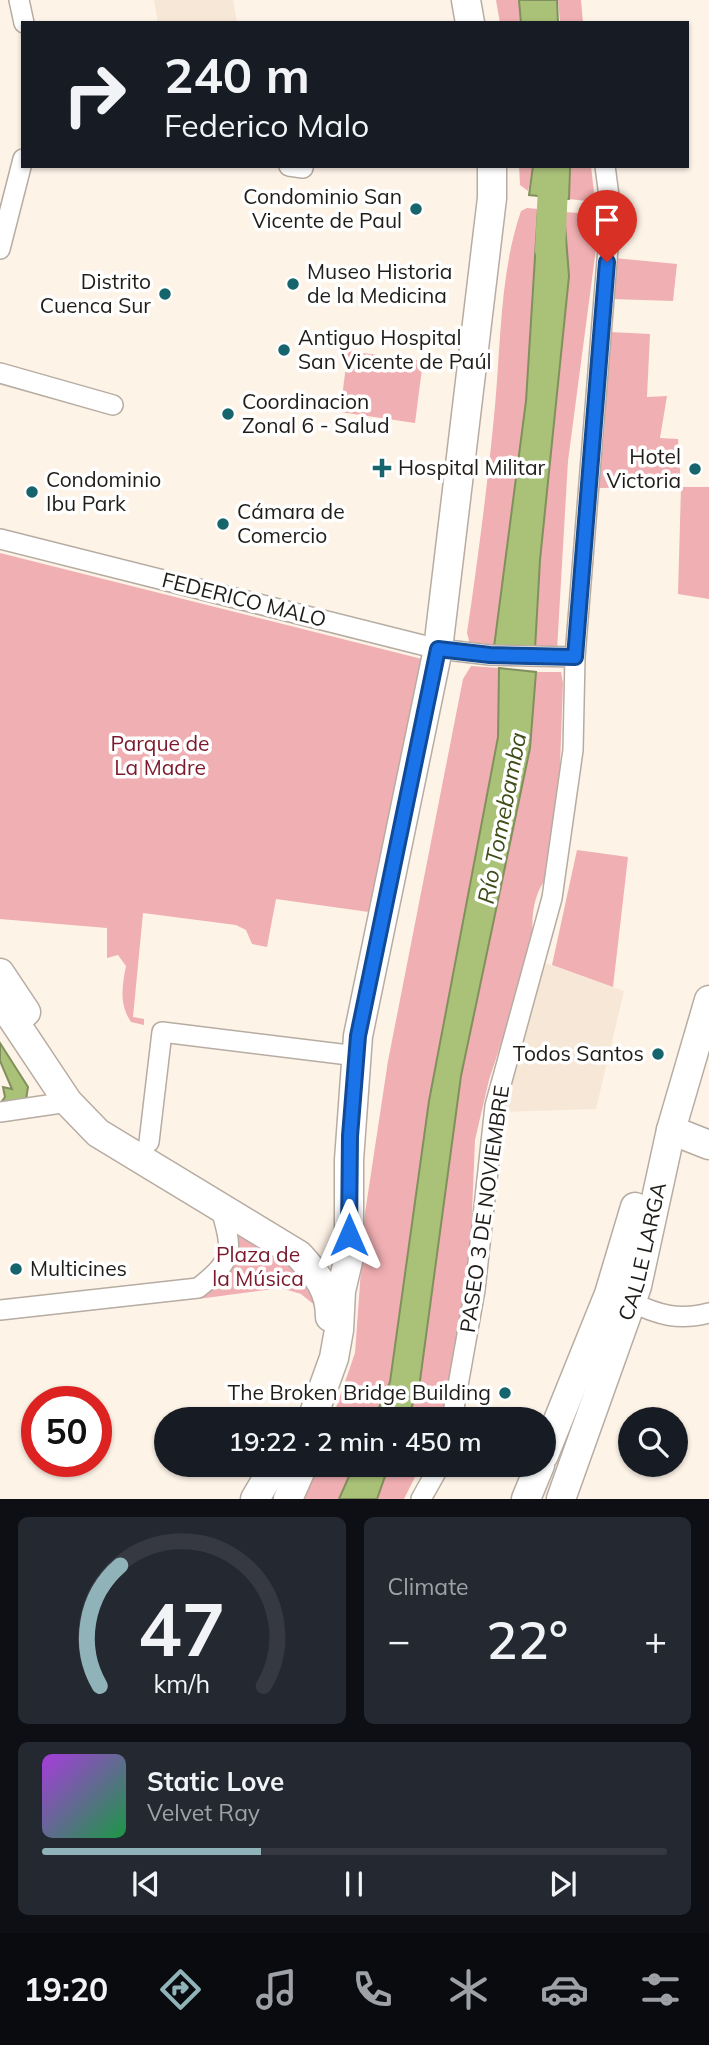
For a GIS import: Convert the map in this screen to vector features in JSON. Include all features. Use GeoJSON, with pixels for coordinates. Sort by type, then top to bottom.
{"type":"FeatureCollection","features":[{"type":"Feature","properties":{"kind":"main road"},"geometry":{"type":"LineString","coordinates":[[466,0],[470,21]]}},
{"type":"Feature","properties":{"kind":"main road"},"geometry":{"type":"LineString","coordinates":[[326,1407],[348,1334],[349,1160],[357,1056],[366,986],[438,649],[492,198],[492,168]]}},
{"type":"Feature","properties":{"kind":"main road"},"geometry":{"type":"LineString","coordinates":[[0,973],[79,1092],[104,1116],[302,1238],[323,1259],[331,1285],[334,1359],[316,1407]]}},
{"type":"Feature","properties":{"kind":"main road"},"geometry":{"type":"LineString","coordinates":[[0,1000],[68,1102],[98,1133],[299,1255],[331,1285]]}},
{"type":"Feature","properties":{"kind":"main road","name":"CALLE LARGA"},"geometry":{"type":"LineString","coordinates":[[561,1499],[631,1302],[671,1130],[709,1000]]}},
{"type":"Feature","properties":{"kind":"main road"},"geometry":{"type":"LineString","coordinates":[[556,1424],[626,1243],[646,1165],[671,1130],[709,1145]]}},
{"type":"Feature","properties":{"kind":"main road"},"geometry":{"type":"LineString","coordinates":[[306,1407],[314,1392],[326,1350],[331,1285],[349,1256]]}},
{"type":"Feature","properties":{"kind":"main road"},"geometry":{"type":"LineString","coordinates":[[288,1499],[298,1477]]}},
{"type":"Feature","properties":{"kind":"main road"},"geometry":{"type":"LineString","coordinates":[[527,1499],[535,1477]]}},
{"type":"Feature","properties":{"kind":"street"},"geometry":{"type":"LineString","coordinates":[[19,0],[24,21]]}},
{"type":"Feature","properties":{"kind":"street"},"geometry":{"type":"LineString","coordinates":[[0,249],[3,225],[21,166]]}},
{"type":"Feature","properties":{"kind":"street","name":"PASEO 3 DE NOVIEMBRE"},"geometry":{"type":"LineString","coordinates":[[454,1407],[475,1290],[495,1106],[552,898],[573,750],[566,657],[611,211],[605,168]]}},
{"type":"Feature","properties":{"kind":"street"},"geometry":{"type":"LineString","coordinates":[[0,373],[113,405]]}},
{"type":"Feature","properties":{"kind":"street","name":"FEDERICO MALO"},"geometry":{"type":"LineString","coordinates":[[0,539],[438,649],[490,655],[566,657]]}},
{"type":"Feature","properties":{"kind":"street"},"geometry":{"type":"LineString","coordinates":[[149,1142],[162,1032],[357,1056]]}},
{"type":"Feature","properties":{"kind":"street"},"geometry":{"type":"LineString","coordinates":[[0,1112],[68,1102]]}},
{"type":"Feature","properties":{"kind":"street"},"geometry":{"type":"LineString","coordinates":[[0,1310],[198,1288],[224,1268],[228,1251],[227,1228],[220,1206]]}},
{"type":"Feature","properties":{"kind":"street"},"geometry":{"type":"LineString","coordinates":[[631,1302],[654,1312],[687,1319],[709,1313]]}},
{"type":"Feature","properties":{"kind":"street"},"geometry":{"type":"LineString","coordinates":[[421,1499],[433,1477]]}},
{"type":"Feature","properties":{"kind":"shaded area"},"geometry":{"type":"Polygon","coordinates":[[[154,0],[233,0],[237,21],[158,21],[154,0]]]}},
{"type":"Feature","properties":{"kind":"shaded area"},"geometry":{"type":"Polygon","coordinates":[[[542,962],[624,991],[596,1109],[498,1112],[542,962]]]}},
{"type":"Feature","properties":{"kind":"green space"},"geometry":{"type":"Polygon","coordinates":[[[496,0],[519,0],[521,21],[500,21],[496,0]]]}},
{"type":"Feature","properties":{"kind":"green space"},"geometry":{"type":"Polygon","coordinates":[[[558,0],[581,0],[583,21],[560,21],[558,0]]]}},
{"type":"Feature","properties":{"kind":"green space"},"geometry":{"type":"Polygon","coordinates":[[[519,168],[533,168],[528,191],[520,185],[519,168]]]}},
{"type":"Feature","properties":{"kind":"green space"},"geometry":{"type":"Polygon","coordinates":[[[570,168],[591,168],[595,202],[569,199],[570,168]]]}},
{"type":"Feature","properties":{"kind":"green space"},"geometry":{"type":"Polygon","coordinates":[[[527,208],[538,209],[526,401],[494,647],[470,644],[467,633],[489,463],[505,282],[514,234],[521,211],[527,208]]]}},
{"type":"Feature","properties":{"kind":"green space"},"geometry":{"type":"Polygon","coordinates":[[[564,212],[595,214],[599,226],[568,461],[557,650],[535,649],[540,560],[569,277],[564,212]]]}},
{"type":"Feature","properties":{"kind":"green space"},"geometry":{"type":"Polygon","coordinates":[[[614,258],[677,264],[673,301],[612,299],[614,258]]]}},
{"type":"Feature","properties":{"kind":"green space"},"geometry":{"type":"Polygon","coordinates":[[[610,332],[650,334],[647,397],[667,396],[660,438],[678,439],[681,487],[598,488],[610,332]]]}},
{"type":"Feature","properties":{"kind":"green space"},"geometry":{"type":"Polygon","coordinates":[[[348,351],[423,361],[415,423],[340,412],[348,351]]]}},
{"type":"Feature","properties":{"kind":"green space"},"geometry":{"type":"Polygon","coordinates":[[[681,487],[709,487],[709,599],[678,594],[681,487]]]}},
{"type":"Feature","properties":{"kind":"green space","name":"Parque de La Madre"},"geometry":{"type":"Polygon","coordinates":[[[0,553],[426,660],[376,913],[276,899],[267,947],[252,944],[246,930],[236,925],[143,913],[133,1017],[144,1019],[144,1025],[131,1022],[127,1015],[122,995],[126,966],[118,955],[107,958],[107,928],[0,919],[0,553]]]}},
{"type":"Feature","properties":{"kind":"green space"},"geometry":{"type":"Polygon","coordinates":[[[471,666],[499,668],[498,737],[429,1101],[390,1382],[379,1407],[336,1407],[355,1353],[365,1213],[388,1061],[463,679],[471,666]]]}},
{"type":"Feature","properties":{"kind":"green space"},"geometry":{"type":"Polygon","coordinates":[[[536,672],[561,672],[563,683],[559,795],[547,878],[538,892],[532,926],[534,942],[489,1080],[475,1140],[470,1261],[450,1390],[444,1407],[412,1407],[419,1388],[461,1075],[530,748],[536,672]]]}},
{"type":"Feature","properties":{"kind":"green space"},"geometry":{"type":"Polygon","coordinates":[[[577,850],[628,857],[613,987],[552,965],[577,850]]]}},
{"type":"Feature","properties":{"kind":"green space","name":"Plaza de la Música"},"geometry":{"type":"Polygon","coordinates":[[[234,1229],[261,1240],[311,1283],[317,1307],[301,1294],[281,1288],[198,1299],[232,1263],[236,1244],[234,1229]]]}},
{"type":"Feature","properties":{"kind":"green space"},"geometry":{"type":"Polygon","coordinates":[[[310,1477],[349,1477],[339,1499],[301,1499],[310,1477]]]}},
{"type":"Feature","properties":{"kind":"green space"},"geometry":{"type":"Polygon","coordinates":[[[385,1477],[415,1477],[404,1499],[377,1499],[385,1477]]]}},
{"type":"Feature","properties":{"kind":"water"},"geometry":{"type":"Polygon","coordinates":[[[519,0],[557,0],[558,21],[521,21],[519,0]]]}},
{"type":"Feature","properties":{"kind":"water"},"geometry":{"type":"Polygon","coordinates":[[[533,168],[570,168],[569,199],[529,195],[533,168]]]}},
{"type":"Feature","properties":{"kind":"water"},"geometry":{"type":"Polygon","coordinates":[[[538,209],[564,212],[569,276],[540,560],[535,649],[494,647],[526,401],[538,209]]]}},
{"type":"Feature","properties":{"kind":"water"},"geometry":{"type":"Polygon","coordinates":[[[499,668],[536,672],[530,748],[461,1076],[419,1388],[412,1407],[379,1407],[390,1382],[429,1101],[498,737],[499,668]]]}},
{"type":"Feature","properties":{"kind":"water"},"geometry":{"type":"Polygon","coordinates":[[[0,1043],[28,1087],[26,1100],[0,1104],[5,1097],[3,1087],[12,1089],[0,1061],[0,1043]]]}},
{"type":"Feature","properties":{"kind":"water"},"geometry":{"type":"Polygon","coordinates":[[[349,1477],[385,1477],[377,1499],[339,1499],[349,1477]]]}},
{"type":"Feature","properties":{"kind":"waterway","name":"Río Tomebamba"},"geometry":{"type":"LineString","coordinates":[[550,250],[554,168]]}},
{"type":"Feature","properties":{"kind":"place","name":"Condominio San Vicente de Paul"},"geometry":{"type":"Point","coordinates":[416,209]}},
{"type":"Feature","properties":{"kind":"place","name":"Museo Historia de la Medicina"},"geometry":{"type":"Point","coordinates":[293,284]}},
{"type":"Feature","properties":{"kind":"place","name":"Distrito Cuenca Sur"},"geometry":{"type":"Point","coordinates":[165,294]}},
{"type":"Feature","properties":{"kind":"place","name":"Antiguo Hospital San Vicente de Paúl"},"geometry":{"type":"Point","coordinates":[284,350]}},
{"type":"Feature","properties":{"kind":"place","name":"Coordinacion Zonal 6 - Salud"},"geometry":{"type":"Point","coordinates":[228,414]}},
{"type":"Feature","properties":{"kind":"place","name":"Hospital Militar"},"geometry":{"type":"Point","coordinates":[382,468]}},
{"type":"Feature","properties":{"kind":"place","name":"Hotel Victoria"},"geometry":{"type":"Point","coordinates":[695,469]}},
{"type":"Feature","properties":{"kind":"place","name":"Condominio Ibu Park"},"geometry":{"type":"Point","coordinates":[32,492]}},
{"type":"Feature","properties":{"kind":"place","name":"Cámara de Comercio"},"geometry":{"type":"Point","coordinates":[223,524]}},
{"type":"Feature","properties":{"kind":"place","name":"Todos Santos"},"geometry":{"type":"Point","coordinates":[658,1054]}},
{"type":"Feature","properties":{"kind":"place","name":"Multicines"},"geometry":{"type":"Point","coordinates":[16,1269]}},
{"type":"Feature","properties":{"kind":"place","name":"The Broken Bridge Building"},"geometry":{"type":"Point","coordinates":[505,1393]}},
{"type":"Feature","properties":{"kind":"route"},"geometry":{"type":"LineString","coordinates":[[349,1235],[352,1087],[358,1036],[366,986],[438,649],[490,655],[575,657],[607,262]]}}]}
